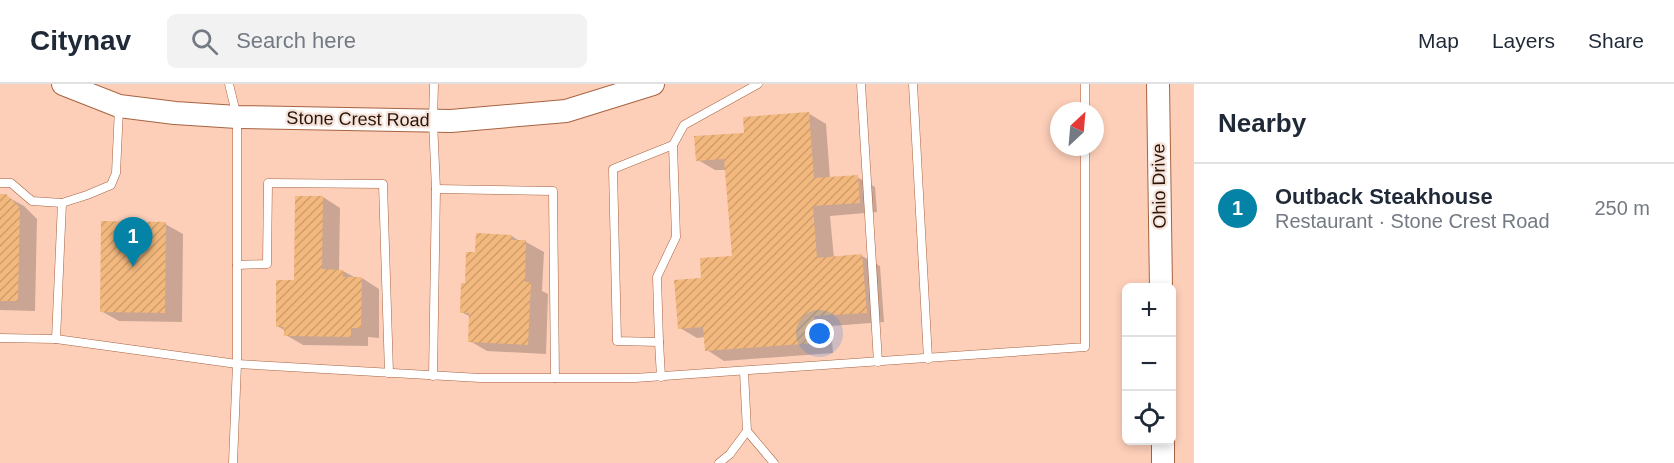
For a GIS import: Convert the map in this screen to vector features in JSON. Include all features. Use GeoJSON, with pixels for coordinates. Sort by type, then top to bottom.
{"type":"FeatureCollection","features":[{"type":"Feature","properties":{"kind":"street","name":"Stone Crest Road"},"geometry":{"type":"LineString","coordinates":[[63,84],[119,106],[175,113],[237,117],[433,121],[566,111],[653,84]]}},
{"type":"Feature","properties":{"kind":"street","name":"Ohio Drive"},"geometry":{"type":"LineString","coordinates":[[1158,84],[1161,283]]}},
{"type":"Feature","properties":{"kind":"street"},"geometry":{"type":"LineString","coordinates":[[1163,445],[1163,463]]}},
{"type":"Feature","properties":{"kind":"lane"},"geometry":{"type":"LineString","coordinates":[[229,84],[237,117],[237,364],[233,463]]}},
{"type":"Feature","properties":{"kind":"lane"},"geometry":{"type":"LineString","coordinates":[[433,376],[436,189],[434,84]]}},
{"type":"Feature","properties":{"kind":"lane"},"geometry":{"type":"LineString","coordinates":[[661,377],[657,277],[676,237],[673,145],[684,125],[758,84]]}},
{"type":"Feature","properties":{"kind":"lane"},"geometry":{"type":"LineString","coordinates":[[861,84],[878,362]]}},
{"type":"Feature","properties":{"kind":"lane"},"geometry":{"type":"LineString","coordinates":[[913,84],[928,359]]}},
{"type":"Feature","properties":{"kind":"lane"},"geometry":{"type":"LineString","coordinates":[[1085,84],[1085,102]]}},
{"type":"Feature","properties":{"kind":"lane"},"geometry":{"type":"LineString","coordinates":[[0,183],[12,183],[32,201],[62,203],[111,184],[116,172],[119,106]]}},
{"type":"Feature","properties":{"kind":"lane"},"geometry":{"type":"LineString","coordinates":[[659,342],[617,341],[613,169],[673,145]]}},
{"type":"Feature","properties":{"kind":"lane"},"geometry":{"type":"LineString","coordinates":[[0,338],[56,339],[237,364],[480,378],[661,377],[1085,347],[1085,156]]}},
{"type":"Feature","properties":{"kind":"lane"},"geometry":{"type":"LineString","coordinates":[[237,265],[267,264],[268,183],[383,184],[388,373]]}},
{"type":"Feature","properties":{"kind":"lane"},"geometry":{"type":"LineString","coordinates":[[436,189],[553,192],[555,378]]}},
{"type":"Feature","properties":{"kind":"lane"},"geometry":{"type":"LineString","coordinates":[[56,339],[62,203]]}},
{"type":"Feature","properties":{"kind":"lane"},"geometry":{"type":"LineString","coordinates":[[744,372],[747,431],[774,463]]}},
{"type":"Feature","properties":{"kind":"lane"},"geometry":{"type":"LineString","coordinates":[[719,463],[730,454],[747,431]]}},
{"type":"Feature","properties":{"kind":"building"},"geometry":{"type":"Polygon","coordinates":[[[809,112],[814,178],[858,175],[860,203],[813,206],[817,258],[862,254],[867,313],[814,316],[816,343],[705,351],[703,327],[678,329],[674,280],[701,278],[700,258],[732,256],[724,159],[696,161],[694,136],[744,133],[743,117],[809,112]]]}},
{"type":"Feature","properties":{"kind":"building"},"geometry":{"type":"Polygon","coordinates":[[[0,194],[6,194],[20,208],[18,301],[0,301],[0,194]]]}},
{"type":"Feature","properties":{"kind":"building"},"geometry":{"type":"Polygon","coordinates":[[[295,196],[323,196],[322,269],[343,270],[343,277],[362,277],[361,328],[351,328],[351,337],[284,336],[284,327],[276,327],[276,280],[294,280],[295,196]]]}},
{"type":"Feature","properties":{"kind":"building"},"geometry":{"type":"Polygon","coordinates":[[[101,221],[166,222],[165,313],[100,312],[101,221]]]}},
{"type":"Feature","properties":{"kind":"building"},"geometry":{"type":"Polygon","coordinates":[[[476,233],[512,235],[512,240],[526,240],[525,282],[531,282],[528,345],[468,342],[469,313],[460,313],[461,283],[465,283],[466,252],[475,252],[476,233]]]}},
{"type":"Feature","properties":{"kind":"place","name":"Outback Steakhouse"},"geometry":{"type":"Point","coordinates":[133,267]}}]}
